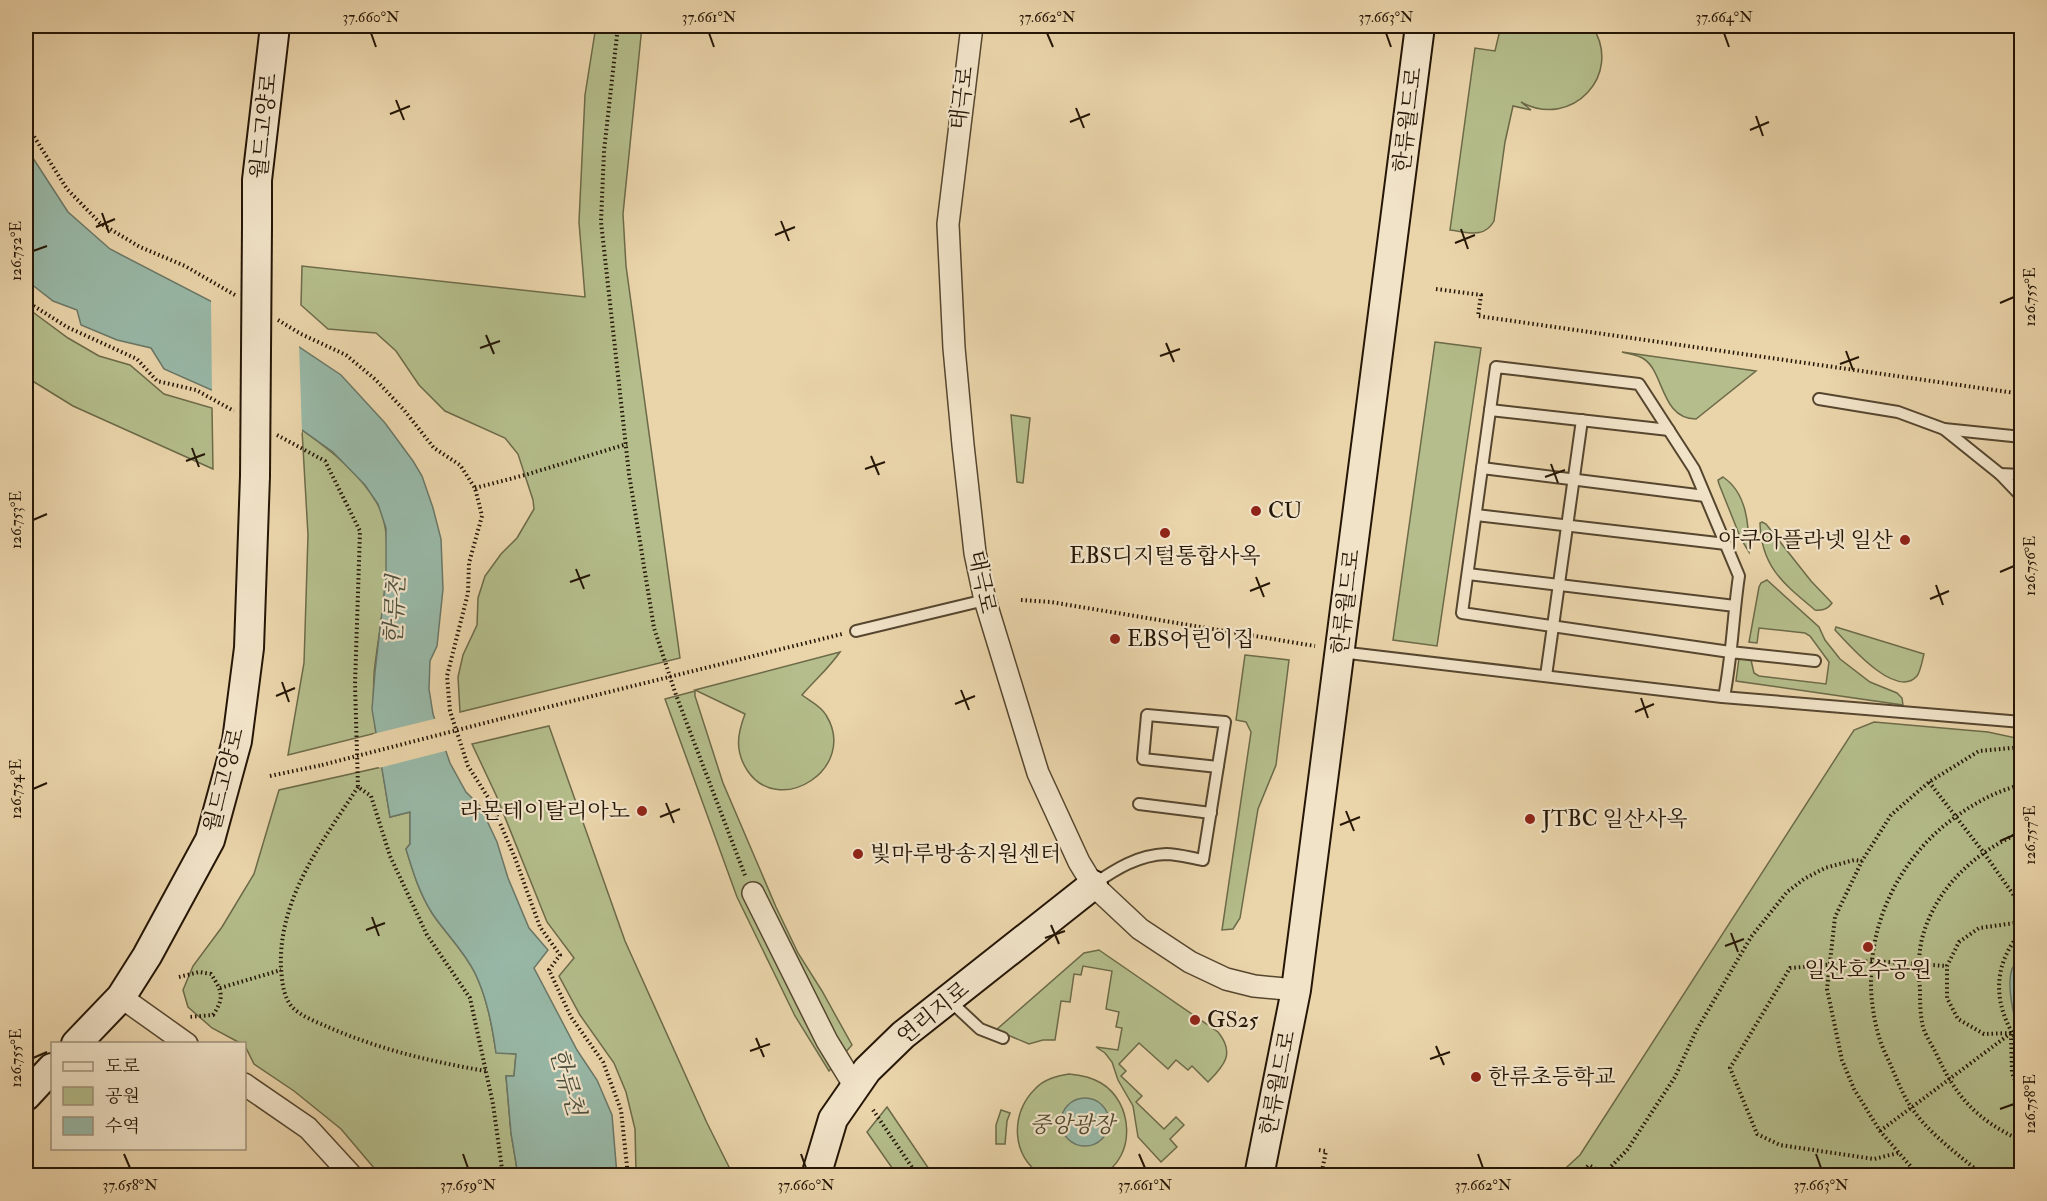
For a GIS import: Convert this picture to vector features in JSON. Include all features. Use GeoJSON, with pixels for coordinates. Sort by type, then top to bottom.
{"type":"FeatureCollection","features":[{"type":"Feature","properties":{"kind":"main road","name":"월드고양로"},"geometry":{"type":"LineString","coordinates":[[78,1042],[121,997],[147,956],[210,840],[237,741],[249,648],[255,476],[257,180],[275,26]]}},
{"type":"Feature","properties":{"kind":"main road","name":"한류월드로"},"geometry":{"type":"LineString","coordinates":[[1259,1176],[1296,990],[1327,649],[1420,26]]}},
{"type":"Feature","properties":{"kind":"main road","name":"연리지로"},"geometry":{"type":"LineString","coordinates":[[816,1176],[833,1119],[867,1070],[903,1035],[1093,885]]}},
{"type":"Feature","properties":{"kind":"main road"},"geometry":{"type":"LineString","coordinates":[[26,1096],[51,1069]]}},
{"type":"Feature","properties":{"kind":"street","name":"태극로"},"geometry":{"type":"LineString","coordinates":[[972,26],[948,224],[954,348],[975,553],[985,600],[1038,773],[1079,862],[1093,885],[1140,929],[1190,962],[1226,979],[1254,986],[1296,990]]}},
{"type":"Feature","properties":{"kind":"street"},"geometry":{"type":"LineString","coordinates":[[749,887],[826,1041],[855,1085]]}},
{"type":"Feature","properties":{"kind":"street"},"geometry":{"type":"LineString","coordinates":[[121,997],[184,1042]]}},
{"type":"Feature","properties":{"kind":"street"},"geometry":{"type":"LineString","coordinates":[[246,1084],[308,1128],[352,1176]]}},
{"type":"Feature","properties":{"kind":"lane"},"geometry":{"type":"LineString","coordinates":[[1724,697],[1730,652],[1736,606],[1739,576],[1694,469],[1639,384],[1496,368],[1462,613],[1730,652],[1815,661]]}},
{"type":"Feature","properties":{"kind":"lane"},"geometry":{"type":"LineString","coordinates":[[1819,399],[1898,412],[1944,429],[2022,437]]}},
{"type":"Feature","properties":{"kind":"lane"},"geometry":{"type":"LineString","coordinates":[[1490,410],[1669,430]]}},
{"type":"Feature","properties":{"kind":"lane"},"geometry":{"type":"LineString","coordinates":[[1546,676],[1582,420]]}},
{"type":"Feature","properties":{"kind":"lane"},"geometry":{"type":"LineString","coordinates":[[1944,429],[2000,474],[2022,497]]}},
{"type":"Feature","properties":{"kind":"lane"},"geometry":{"type":"LineString","coordinates":[[1482,468],[1705,496]]}},
{"type":"Feature","properties":{"kind":"lane"},"geometry":{"type":"LineString","coordinates":[[2000,474],[2022,474]]}},
{"type":"Feature","properties":{"kind":"lane"},"geometry":{"type":"LineString","coordinates":[[1476,515],[1726,544]]}},
{"type":"Feature","properties":{"kind":"lane"},"geometry":{"type":"LineString","coordinates":[[1468,574],[1736,606]]}},
{"type":"Feature","properties":{"kind":"lane"},"geometry":{"type":"LineString","coordinates":[[852,629],[985,600]]}},
{"type":"Feature","properties":{"kind":"lane"},"geometry":{"type":"LineString","coordinates":[[1327,649],[1724,697],[2022,722]]}},
{"type":"Feature","properties":{"kind":"lane"},"geometry":{"type":"LineString","coordinates":[[1093,885],[1133,860],[1166,854],[1203,860],[1211,813],[1225,722],[1147,715],[1143,759],[1218,767]]}},
{"type":"Feature","properties":{"kind":"lane"},"geometry":{"type":"LineString","coordinates":[[1139,804],[1211,813]]}},
{"type":"Feature","properties":{"kind":"lane"},"geometry":{"type":"LineString","coordinates":[[948,999],[980,1029],[1003,1038]]}},
{"type":"Feature","properties":{"kind":"path"},"geometry":{"type":"LineString","coordinates":[[618,26],[604,151],[601,222],[629,474],[654,628],[670,677],[749,887]]}},
{"type":"Feature","properties":{"kind":"path"},"geometry":{"type":"LineString","coordinates":[[26,134],[33,135],[67,189],[100,223],[140,246],[185,266],[243,300]]}},
{"type":"Feature","properties":{"kind":"path"},"geometry":{"type":"LineString","coordinates":[[1436,289],[1481,295],[1478,316],[2022,394]]}},
{"type":"Feature","properties":{"kind":"path"},"geometry":{"type":"LineString","coordinates":[[26,301],[67,327],[137,359],[157,381],[196,390],[237,412]]}},
{"type":"Feature","properties":{"kind":"path"},"geometry":{"type":"LineString","coordinates":[[272,317],[301,334],[346,355],[376,380],[404,410],[434,448],[460,465],[475,488],[482,516],[469,563],[468,593],[447,676],[450,711],[468,766],[491,802],[515,858],[540,927],[560,956],[549,970],[571,1017],[603,1062],[607,1072],[621,1110],[628,1176]]}},
{"type":"Feature","properties":{"kind":"path"},"geometry":{"type":"LineString","coordinates":[[267,429],[325,461],[360,531],[355,685],[358,787],[308,863],[288,910],[280,947],[282,985],[292,1006],[310,1019],[356,1039],[453,1066],[486,1071]]}},
{"type":"Feature","properties":{"kind":"path"},"geometry":{"type":"LineString","coordinates":[[475,488],[627,444]]}},
{"type":"Feature","properties":{"kind":"path"},"geometry":{"type":"LineString","coordinates":[[1021,600],[1051,602],[1327,649]]}},
{"type":"Feature","properties":{"kind":"path"},"geometry":{"type":"LineString","coordinates":[[270,776],[322,765],[843,634],[852,629]]}},
{"type":"Feature","properties":{"kind":"path"},"geometry":{"type":"LineString","coordinates":[[1919,1176],[1880,1131],[1854,1089],[1842,1060],[1827,989],[1835,917],[1862,861],[1891,815],[1929,782],[1979,752],[2022,747]]}},
{"type":"Feature","properties":{"kind":"path"},"geometry":{"type":"LineString","coordinates":[[1929,782],[2022,907]]}},
{"type":"Feature","properties":{"kind":"path"},"geometry":{"type":"LineString","coordinates":[[1984,1176],[1933,1131],[1912,1108],[1879,1038],[1874,1011],[1872,961],[1875,935],[1887,899],[1901,874],[1925,843],[1955,816],[1989,798],[2022,785]]}},
{"type":"Feature","properties":{"kind":"path"},"geometry":{"type":"LineString","coordinates":[[358,787],[371,796],[390,856],[427,935],[470,998],[493,1104],[503,1176]]}},
{"type":"Feature","properties":{"kind":"path"},"geometry":{"type":"LineString","coordinates":[[2022,832],[2007,838],[1984,853],[1959,873],[1938,899],[1925,927],[1918,964],[1922,1024],[1949,1081],[1963,1100],[1979,1115],[2000,1130],[2022,1141]]}},
{"type":"Feature","properties":{"kind":"path"},"geometry":{"type":"LineString","coordinates":[[1577,1176],[1588,1166],[1605,1175],[1627,1150],[1675,1077],[1696,1031],[1751,937],[1787,892],[1804,879],[1825,868],[1854,860],[1862,861]]}},
{"type":"Feature","properties":{"kind":"path"},"geometry":{"type":"LineString","coordinates":[[2011,1034],[1984,1034],[1958,1019],[1947,998],[1947,966],[1959,942],[1979,928],[2022,922]]}},
{"type":"Feature","properties":{"kind":"path"},"geometry":{"type":"LineString","coordinates":[[2022,931],[2010,944],[2000,973],[2000,1004],[2011,1034],[2022,1048]]}},
{"type":"Feature","properties":{"kind":"path"},"geometry":{"type":"LineString","coordinates":[[1899,1153],[1874,1159],[1780,1144],[1757,1134],[1730,1068],[1790,968],[1872,961],[1947,966]]}},
{"type":"Feature","properties":{"kind":"path"},"geometry":{"type":"LineString","coordinates":[[220,988],[281,970]]}},
{"type":"Feature","properties":{"kind":"path"},"geometry":{"type":"LineString","coordinates":[[179,977],[199,972],[211,974],[220,988],[221,1003],[213,1015],[189,1017]]}},
{"type":"Feature","properties":{"kind":"path"},"geometry":{"type":"LineString","coordinates":[[1880,1131],[2011,1034]]}},
{"type":"Feature","properties":{"kind":"path"},"geometry":{"type":"LineString","coordinates":[[2011,1034],[2012,1073],[2022,1097]]}},
{"type":"Feature","properties":{"kind":"path"},"geometry":{"type":"LineString","coordinates":[[873,1110],[918,1176]]}},
{"type":"Feature","properties":{"kind":"path"},"geometry":{"type":"LineString","coordinates":[[1319,1150],[1326,1151],[1321,1176]]}},
{"type":"Feature","properties":{"kind":"path"},"geometry":{"type":"LineString","coordinates":[[1758,1176],[1769,1173],[1804,1176]]}},
{"type":"Feature","properties":{"kind":"green space"},"geometry":{"type":"Polygon","coordinates":[[[596,26],[642,26],[623,214],[626,266],[680,658],[460,712],[458,677],[463,655],[477,625],[478,598],[485,576],[501,554],[517,538],[534,509],[518,454],[505,438],[445,411],[419,385],[396,351],[376,333],[328,329],[301,305],[302,266],[585,297],[579,222],[585,95],[596,26]]]}},
{"type":"Feature","properties":{"kind":"green space"},"geometry":{"type":"Polygon","coordinates":[[[1505,26],[1592,26],[1600,44],[1602,62],[1597,79],[1588,92],[1574,103],[1558,109],[1540,109],[1521,102],[1531,110],[1513,106],[1505,142],[1494,221],[1490,227],[1480,232],[1450,230],[1475,48],[1495,51],[1499,34],[1505,26]]]}},
{"type":"Feature","properties":{"kind":"green space"},"geometry":{"type":"Polygon","coordinates":[[[26,307],[68,338],[99,356],[130,365],[164,394],[212,408],[213,469],[73,406],[26,377],[26,307]]]}},
{"type":"Feature","properties":{"kind":"green space"},"geometry":{"type":"Polygon","coordinates":[[[1435,342],[1481,348],[1437,646],[1393,640],[1435,342]]]}},
{"type":"Feature","properties":{"kind":"green space"},"geometry":{"type":"Polygon","coordinates":[[[1622,352],[1756,371],[1696,419],[1685,417],[1669,403],[1651,365],[1644,359],[1622,352]]]}},
{"type":"Feature","properties":{"kind":"green space"},"geometry":{"type":"Polygon","coordinates":[[[1011,415],[1030,418],[1023,483],[1017,482],[1011,415]]]}},
{"type":"Feature","properties":{"kind":"green space"},"geometry":{"type":"Polygon","coordinates":[[[302,430],[353,472],[377,503],[384,520],[387,541],[386,587],[374,674],[376,733],[288,755],[304,663],[308,535],[302,430]]]}},
{"type":"Feature","properties":{"kind":"green space"},"geometry":{"type":"Polygon","coordinates":[[[1723,477],[1731,484],[1742,501],[1747,521],[1749,552],[1741,539],[1719,484],[1718,480],[1723,477]]]}},
{"type":"Feature","properties":{"kind":"green space"},"geometry":{"type":"Polygon","coordinates":[[[1762,522],[1832,603],[1829,607],[1815,610],[1793,592],[1776,573],[1765,552],[1761,538],[1760,523],[1762,522]]]}},
{"type":"Feature","properties":{"kind":"green space"},"geometry":{"type":"Polygon","coordinates":[[[1767,580],[1819,627],[1825,640],[1840,659],[1870,682],[1897,693],[1902,698],[1903,705],[1736,681],[1739,658],[1751,660],[1754,673],[1759,676],[1826,684],[1829,662],[1810,636],[1805,633],[1759,628],[1757,643],[1749,642],[1759,587],[1767,580]]]}},
{"type":"Feature","properties":{"kind":"green space"},"geometry":{"type":"Polygon","coordinates":[[[1836,627],[1924,654],[1917,676],[1908,681],[1897,681],[1885,676],[1850,646],[1835,630],[1836,627]]]}},
{"type":"Feature","properties":{"kind":"green space"},"geometry":{"type":"Polygon","coordinates":[[[840,652],[802,695],[824,712],[833,735],[832,753],[824,769],[811,781],[795,788],[777,790],[761,784],[747,770],[740,756],[738,743],[745,714],[695,690],[840,652]]]}},
{"type":"Feature","properties":{"kind":"green space"},"geometry":{"type":"Polygon","coordinates":[[[1245,655],[1289,660],[1276,765],[1258,809],[1240,918],[1233,929],[1222,930],[1251,732],[1246,722],[1236,720],[1245,655]]]}},
{"type":"Feature","properties":{"kind":"green space"},"geometry":{"type":"Polygon","coordinates":[[[695,691],[723,783],[776,907],[798,953],[852,1045],[829,1071],[795,1016],[737,897],[665,699],[695,691]]]}},
{"type":"Feature","properties":{"kind":"green space","name":"일산호수공원"},"geometry":{"type":"Polygon","coordinates":[[[1874,722],[1988,732],[2021,739],[2021,1175],[1557,1176],[1580,1155],[1854,730],[1874,722]]]}},
{"type":"Feature","properties":{"kind":"green space"},"geometry":{"type":"Polygon","coordinates":[[[549,726],[625,941],[707,1123],[733,1175],[642,1176],[636,1172],[635,1129],[626,1092],[614,1063],[580,1015],[559,976],[574,958],[547,922],[496,795],[472,744],[549,726]]]}},
{"type":"Feature","properties":{"kind":"green space"},"geometry":{"type":"Polygon","coordinates":[[[382,767],[390,817],[410,812],[410,844],[406,849],[423,897],[475,973],[483,992],[496,1052],[516,1054],[514,1076],[506,1076],[511,1133],[518,1175],[380,1175],[341,1129],[294,1091],[254,1064],[246,1048],[246,1042],[238,1042],[212,1028],[188,1007],[183,990],[193,966],[222,927],[254,874],[279,790],[382,767]]]}},
{"type":"Feature","properties":{"kind":"green space"},"geometry":{"type":"Polygon","coordinates":[[[1099,950],[1218,1032],[1226,1046],[1227,1053],[1223,1064],[1208,1082],[1192,1066],[1188,1070],[1176,1060],[1168,1069],[1139,1043],[1119,1064],[1126,1071],[1121,1076],[1142,1096],[1136,1102],[1164,1129],[1176,1117],[1184,1125],[1170,1139],[1177,1147],[1161,1162],[1138,1137],[1133,1106],[1118,1080],[1112,1062],[1096,1047],[1118,1050],[1122,1028],[1116,1027],[1119,1012],[1106,1009],[1112,971],[1083,966],[1081,975],[1074,974],[1070,1002],[1061,1001],[1055,1040],[1043,1040],[1029,1044],[996,1030],[1084,953],[1099,950]]]}},
{"type":"Feature","properties":{"kind":"green space","name":"중앙광장"},"geometry":{"type":"Polygon","coordinates":[[[1069,1074],[1101,1083],[1112,1092],[1125,1115],[1126,1143],[1113,1166],[1102,1175],[1042,1175],[1024,1157],[1020,1146],[1017,1134],[1018,1122],[1027,1099],[1047,1080],[1069,1074]]]}},
{"type":"Feature","properties":{"kind":"green space"},"geometry":{"type":"Polygon","coordinates":[[[887,1107],[933,1175],[897,1175],[867,1132],[887,1107]]]}},
{"type":"Feature","properties":{"kind":"green space"},"geometry":{"type":"Polygon","coordinates":[[[1001,1110],[1010,1113],[1005,1144],[996,1144],[996,1125],[1001,1110]]]}},
{"type":"Feature","properties":{"kind":"water","name":"한류천"},"geometry":{"type":"Polygon","coordinates":[[[26,151],[29,152],[68,212],[110,249],[299,347],[341,375],[385,423],[422,476],[441,539],[443,589],[437,646],[430,661],[429,689],[433,714],[450,763],[466,792],[480,806],[497,842],[508,878],[529,928],[548,950],[534,968],[577,1050],[597,1080],[612,1115],[617,1175],[518,1175],[511,1133],[506,1076],[514,1076],[516,1054],[496,1053],[483,992],[475,973],[432,913],[420,890],[406,849],[410,844],[410,812],[390,817],[372,709],[386,577],[386,528],[378,504],[365,485],[333,452],[302,430],[164,369],[151,348],[117,340],[81,325],[77,310],[53,301],[26,280],[26,151]]]}},
{"type":"Feature","properties":{"kind":"water"},"geometry":{"type":"Polygon","coordinates":[[[2021,952],[2022,1030],[2018,1025],[2010,992],[2012,969],[2021,952]]]}},
{"type":"Feature","properties":{"kind":"water"},"geometry":{"type":"Polygon","coordinates":[[[1080,1098],[1090,1098],[1105,1108],[1109,1122],[1105,1136],[1099,1142],[1090,1146],[1080,1146],[1065,1136],[1061,1127],[1061,1117],[1071,1102],[1080,1098]]]}},
{"type":"Feature","properties":{"kind":"pier"},"geometry":{"type":"Polygon","coordinates":[[[211,298],[299,344],[302,433],[212,393],[211,298]]]}},
{"type":"Feature","properties":{"kind":"pier"},"geometry":{"type":"Polygon","coordinates":[[[438,718],[449,750],[379,768],[373,734],[438,718]]]}},
{"type":"Feature","properties":{"kind":"place","name":"CU"},"geometry":{"type":"Point","coordinates":[1256,511]}},
{"type":"Feature","properties":{"kind":"place","name":"EBS디지털통합사옥"},"geometry":{"type":"Point","coordinates":[1165,533]}},
{"type":"Feature","properties":{"kind":"place","name":"아쿠아플라넷 일산"},"geometry":{"type":"Point","coordinates":[1905,540]}},
{"type":"Feature","properties":{"kind":"place","name":"EBS어린이집"},"geometry":{"type":"Point","coordinates":[1115,639]}},
{"type":"Feature","properties":{"kind":"place","name":"라몬테이탈리아노"},"geometry":{"type":"Point","coordinates":[642,811]}},
{"type":"Feature","properties":{"kind":"place","name":"JTBC 일산사옥"},"geometry":{"type":"Point","coordinates":[1530,819]}},
{"type":"Feature","properties":{"kind":"place","name":"빛마루방송지원센터"},"geometry":{"type":"Point","coordinates":[858,854]}},
{"type":"Feature","properties":{"kind":"place","name":"일산호수공원"},"geometry":{"type":"Point","coordinates":[1868,947]}},
{"type":"Feature","properties":{"kind":"place","name":"GS25"},"geometry":{"type":"Point","coordinates":[1195,1020]}},
{"type":"Feature","properties":{"kind":"place","name":"한류초등학교"},"geometry":{"type":"Point","coordinates":[1476,1077]}}]}
